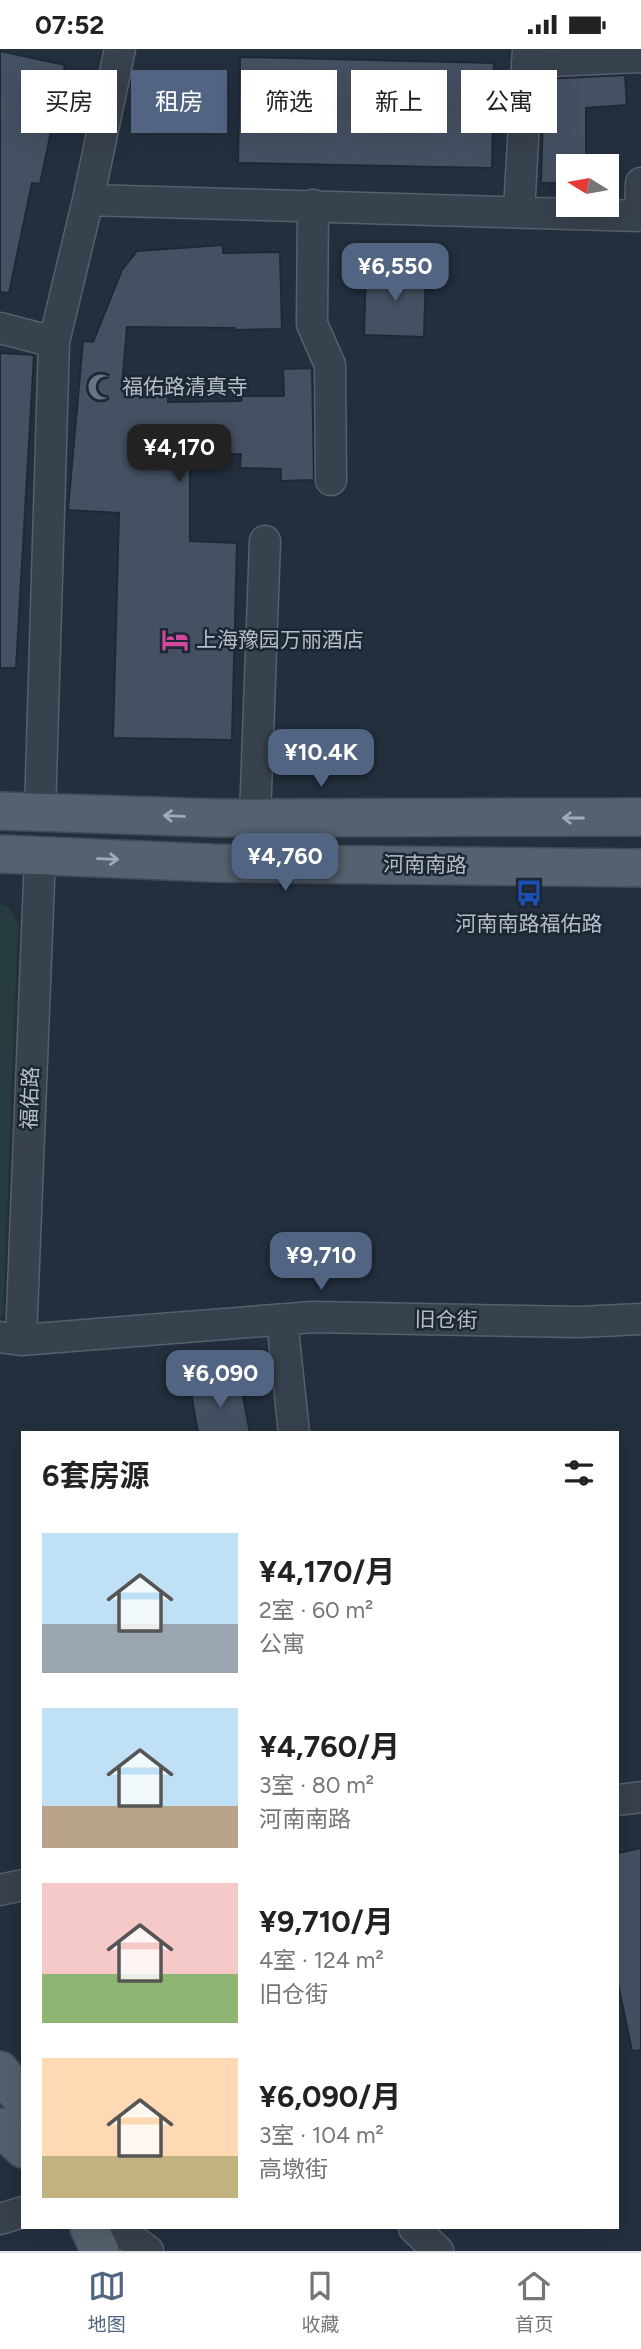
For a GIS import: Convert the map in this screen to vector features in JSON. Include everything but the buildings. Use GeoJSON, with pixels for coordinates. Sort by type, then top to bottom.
{"type":"FeatureCollection","features":[{"type":"Feature","properties":{"kind":"main road"},"geometry":{"type":"LineString","coordinates":[[0,811],[255,818],[641,817]]}},
{"type":"Feature","properties":{"kind":"main road","name":"河南南路"},"geometry":{"type":"LineString","coordinates":[[0,854],[214,863],[641,868]]}},
{"type":"Feature","properties":{"kind":"main road"},"geometry":{"type":"LineString","coordinates":[[0,2070],[21,2099]]}},
{"type":"Feature","properties":{"kind":"main road"},"geometry":{"type":"LineString","coordinates":[[0,2127],[21,2147]]}},
{"type":"Feature","properties":{"kind":"main road"},"geometry":{"type":"LineString","coordinates":[[89,2229],[100,2251]]}},
{"type":"Feature","properties":{"kind":"street"},"geometry":{"type":"LineString","coordinates":[[40,812],[54,342],[120,49]]}},
{"type":"Feature","properties":{"kind":"street"},"geometry":{"type":"LineString","coordinates":[[519,212],[527,56],[641,57]]}},
{"type":"Feature","properties":{"kind":"street"},"geometry":{"type":"LineString","coordinates":[[88,200],[640,216],[641,183]]}},
{"type":"Feature","properties":{"kind":"street"},"geometry":{"type":"LineString","coordinates":[[313,205],[312,324],[330,365],[331,480]]}},
{"type":"Feature","properties":{"kind":"street"},"geometry":{"type":"LineString","coordinates":[[0,328],[54,342]]}},
{"type":"Feature","properties":{"kind":"street"},"geometry":{"type":"LineString","coordinates":[[255,818],[265,541]]}},
{"type":"Feature","properties":{"kind":"street","name":"福佑路"},"geometry":{"type":"LineString","coordinates":[[11,1339],[40,856]]}},
{"type":"Feature","properties":{"kind":"street","name":"旧仓街"},"geometry":{"type":"LineString","coordinates":[[11,1339],[313,1318],[580,1322],[641,1319]]}},
{"type":"Feature","properties":{"kind":"street"},"geometry":{"type":"LineString","coordinates":[[282,1320],[294,1431]]}},
{"type":"Feature","properties":{"kind":"street"},"geometry":{"type":"LineString","coordinates":[[619,1800],[641,1797]]}},
{"type":"Feature","properties":{"kind":"street"},"geometry":{"type":"LineString","coordinates":[[0,1890],[21,1885]]}},
{"type":"Feature","properties":{"kind":"street"},"geometry":{"type":"LineString","coordinates":[[0,2219],[21,2213]]}},
{"type":"Feature","properties":{"kind":"street"},"geometry":{"type":"LineString","coordinates":[[118,2229],[148,2251]]}},
{"type":"Feature","properties":{"kind":"street"},"geometry":{"type":"LineString","coordinates":[[415,2229],[438,2251]]}},
{"type":"Feature","properties":{"kind":"green space"},"geometry":{"type":"Polygon","coordinates":[[[0,904],[8,907],[18,924],[3,1318],[0,1318],[0,904]]]}},
{"type":"Feature","properties":{"kind":"place","name":"福佑路清真寺"},"geometry":{"type":"Point","coordinates":[101,387]}},
{"type":"Feature","properties":{"kind":"place","name":"上海豫园万丽酒店"},"geometry":{"type":"Point","coordinates":[175,640]}},
{"type":"Feature","properties":{"kind":"place","name":"河南南路福佑路"},"geometry":{"type":"Point","coordinates":[529,893]}}]}
